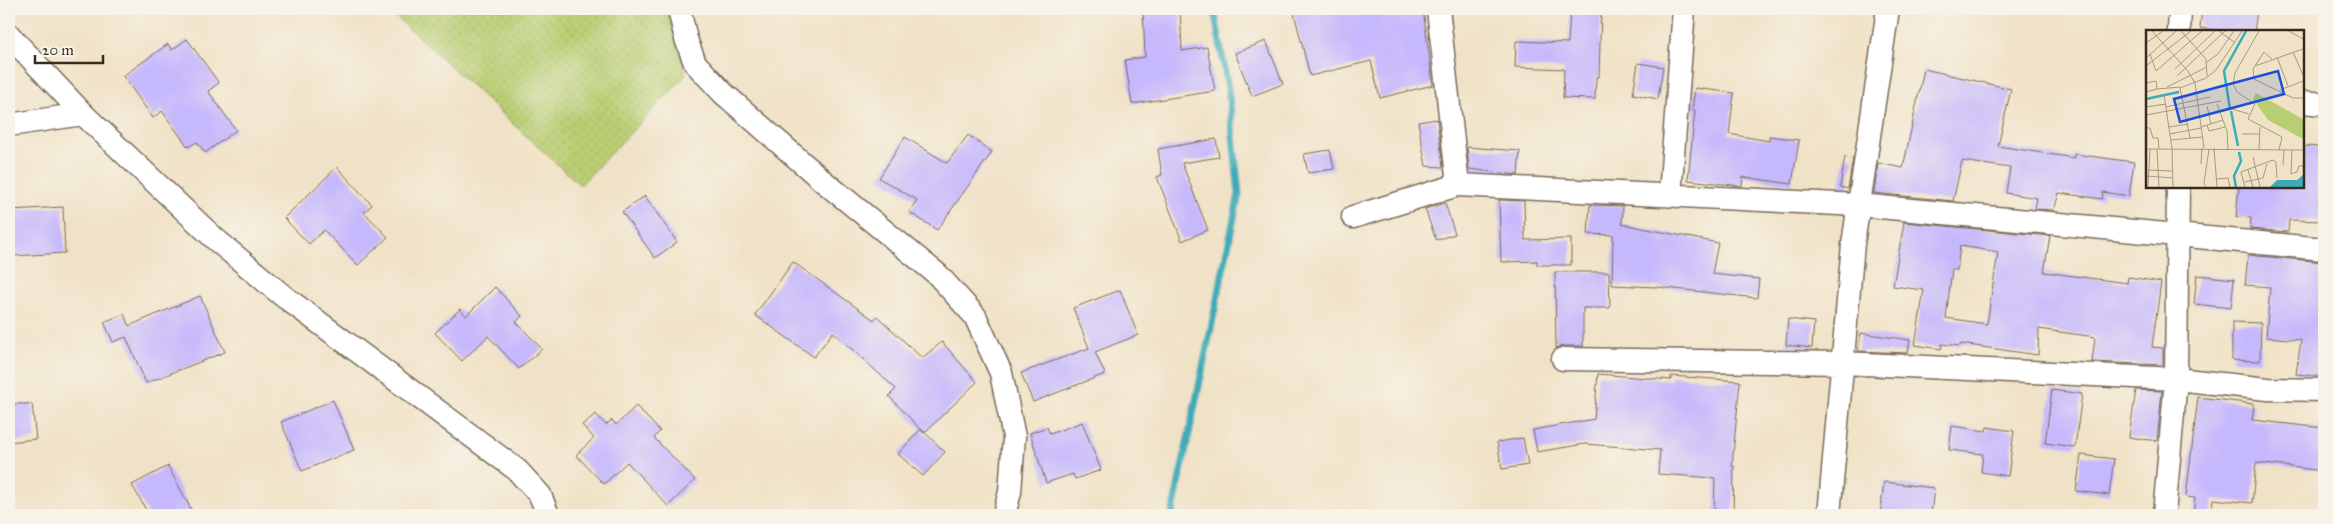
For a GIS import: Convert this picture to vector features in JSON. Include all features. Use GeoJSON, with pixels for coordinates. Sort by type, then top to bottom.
{"type":"FeatureCollection","features":[{"type":"Feature","properties":{"kind":"street"},"geometry":{"type":"LineString","coordinates":[[679,9],[686,39],[695,63],[722,93],[822,181],[937,274],[975,316],[1001,373],[1014,437],[1010,492],[1004,515]]}},
{"type":"Feature","properties":{"kind":"street"},"geometry":{"type":"LineString","coordinates":[[1438,9],[1458,185]]}},
{"type":"Feature","properties":{"kind":"street"},"geometry":{"type":"LineString","coordinates":[[1670,195],[1684,9]]}},
{"type":"Feature","properties":{"kind":"street"},"geometry":{"type":"LineString","coordinates":[[1830,515],[1854,244],[1888,9]]}},
{"type":"Feature","properties":{"kind":"street"},"geometry":{"type":"LineString","coordinates":[[2179,30],[2180,9]]}},
{"type":"Feature","properties":{"kind":"street"},"geometry":{"type":"LineString","coordinates":[[9,35],[83,114],[215,239],[282,295],[517,470],[540,495],[548,515]]}},
{"type":"Feature","properties":{"kind":"street"},"geometry":{"type":"LineString","coordinates":[[2303,102],[2324,104]]}},
{"type":"Feature","properties":{"kind":"street"},"geometry":{"type":"LineString","coordinates":[[9,125],[83,114]]}},
{"type":"Feature","properties":{"kind":"street"},"geometry":{"type":"LineString","coordinates":[[1353,217],[1458,185],[1859,205],[2324,249]]}},
{"type":"Feature","properties":{"kind":"street"},"geometry":{"type":"LineString","coordinates":[[2164,515],[2176,379],[2178,188]]}},
{"type":"Feature","properties":{"kind":"street"},"geometry":{"type":"LineString","coordinates":[[1563,359],[1843,363],[2176,379],[2268,389],[2324,390]]}},
{"type":"Feature","properties":{"kind":"green space"},"geometry":{"type":"Polygon","coordinates":[[[388,9],[667,9],[686,75],[580,185],[388,9]]]}},
{"type":"Feature","properties":{"kind":"building"},"geometry":{"type":"Polygon","coordinates":[[[1143,9],[1180,9],[1182,51],[1207,47],[1215,91],[1132,104],[1125,60],[1145,57],[1143,9]]]}},
{"type":"Feature","properties":{"kind":"building"},"geometry":{"type":"Polygon","coordinates":[[[1293,9],[1423,9],[1433,85],[1380,98],[1371,61],[1310,76],[1293,9]]]}},
{"type":"Feature","properties":{"kind":"building"},"geometry":{"type":"Polygon","coordinates":[[[1570,9],[1601,9],[1599,77],[1596,77],[1595,99],[1563,98],[1564,69],[1515,67],[1516,41],[1568,43],[1570,9]]]}},
{"type":"Feature","properties":{"kind":"building"},"geometry":{"type":"Polygon","coordinates":[[[2202,9],[2257,12],[2254,30],[2200,28],[2202,9]]]}},
{"type":"Feature","properties":{"kind":"building"},"geometry":{"type":"Polygon","coordinates":[[[187,39],[219,83],[208,91],[236,130],[205,153],[197,142],[188,147],[162,111],[153,118],[123,76],[168,44],[172,50],[187,39]]]}},
{"type":"Feature","properties":{"kind":"building"},"geometry":{"type":"Polygon","coordinates":[[[1266,41],[1283,84],[1252,96],[1235,53],[1266,41]]]}},
{"type":"Feature","properties":{"kind":"building"},"geometry":{"type":"Polygon","coordinates":[[[1638,63],[1663,67],[1658,99],[1633,94],[1638,63]]]}},
{"type":"Feature","properties":{"kind":"building"},"geometry":{"type":"Polygon","coordinates":[[[1924,69],[2011,89],[1998,146],[2074,158],[2074,154],[2134,162],[2129,196],[2103,192],[2102,199],[2059,193],[2054,210],[2035,209],[2037,198],[2006,193],[2010,168],[1962,161],[1953,201],[1874,193],[1878,163],[1903,168],[1924,69]]]}},
{"type":"Feature","properties":{"kind":"building"},"geometry":{"type":"Polygon","coordinates":[[[1695,88],[1734,93],[1729,134],[1769,141],[1769,136],[1799,140],[1792,184],[1743,177],[1742,186],[1688,180],[1695,110],[1692,110],[1695,88]]]}},
{"type":"Feature","properties":{"kind":"building"},"geometry":{"type":"Polygon","coordinates":[[[1437,119],[1443,167],[1426,166],[1418,122],[1437,119]]]}},
{"type":"Feature","properties":{"kind":"building"},"geometry":{"type":"Polygon","coordinates":[[[968,135],[992,152],[937,230],[909,212],[917,200],[879,178],[905,137],[947,163],[968,135]]]}},
{"type":"Feature","properties":{"kind":"building"},"geometry":{"type":"Polygon","coordinates":[[[1216,139],[1219,157],[1182,163],[1208,230],[1182,241],[1157,177],[1162,175],[1158,149],[1216,139]]]}},
{"type":"Feature","properties":{"kind":"building"},"geometry":{"type":"Polygon","coordinates":[[[2303,146],[2324,147],[2324,221],[2289,220],[2288,232],[2250,229],[2251,218],[2236,217],[2239,188],[2303,188],[2303,146]]]}},
{"type":"Feature","properties":{"kind":"building"},"geometry":{"type":"Polygon","coordinates":[[[1467,147],[1520,151],[1518,175],[1469,169],[1467,147]]]}},
{"type":"Feature","properties":{"kind":"building"},"geometry":{"type":"Polygon","coordinates":[[[1330,150],[1334,169],[1308,173],[1304,154],[1330,150]]]}},
{"type":"Feature","properties":{"kind":"building"},"geometry":{"type":"Polygon","coordinates":[[[1845,157],[1853,158],[1848,189],[1840,187],[1845,157]]]}},
{"type":"Feature","properties":{"kind":"building"},"geometry":{"type":"Polygon","coordinates":[[[337,167],[372,205],[364,212],[388,237],[358,265],[324,230],[309,244],[284,218],[337,167]]]}},
{"type":"Feature","properties":{"kind":"building"},"geometry":{"type":"Polygon","coordinates":[[[645,196],[677,242],[655,258],[622,212],[645,196]]]}},
{"type":"Feature","properties":{"kind":"building"},"geometry":{"type":"Polygon","coordinates":[[[1499,200],[1524,201],[1525,240],[1571,239],[1571,265],[1537,265],[1537,261],[1501,262],[1499,200]]]}},
{"type":"Feature","properties":{"kind":"building"},"geometry":{"type":"Polygon","coordinates":[[[1445,203],[1455,234],[1436,240],[1425,209],[1445,203]]]}},
{"type":"Feature","properties":{"kind":"building"},"geometry":{"type":"Polygon","coordinates":[[[1590,205],[1623,206],[1622,224],[1718,243],[1712,274],[1759,279],[1757,298],[1657,287],[1612,285],[1613,235],[1588,234],[1590,205]]]}},
{"type":"Feature","properties":{"kind":"building"},"geometry":{"type":"Polygon","coordinates":[[[63,207],[65,253],[13,256],[10,210],[63,207]]]}},
{"type":"Feature","properties":{"kind":"building"},"geometry":{"type":"Polygon","coordinates":[[[1904,222],[2050,236],[2044,272],[2127,283],[2128,277],[2161,282],[2152,347],[2163,348],[2163,365],[2092,362],[2095,337],[2039,329],[2038,355],[1961,344],[1960,346],[1942,344],[1941,349],[1915,345],[1924,290],[1893,286],[1904,222]],[[1960,246],[1957,270],[1952,269],[1946,318],[1987,324],[1998,252],[1960,246]]]}},
{"type":"Feature","properties":{"kind":"building"},"geometry":{"type":"Polygon","coordinates":[[[2248,255],[2324,262],[2324,377],[2296,374],[2301,340],[2266,337],[2270,287],[2245,285],[2248,255]]]}},
{"type":"Feature","properties":{"kind":"building"},"geometry":{"type":"Polygon","coordinates":[[[793,262],[874,320],[877,316],[922,358],[942,342],[977,382],[924,433],[889,396],[896,389],[833,332],[814,357],[755,315],[793,262]]]}},
{"type":"Feature","properties":{"kind":"building"},"geometry":{"type":"Polygon","coordinates":[[[1555,272],[1609,272],[1610,308],[1583,308],[1583,346],[1556,348],[1555,272]]]}},
{"type":"Feature","properties":{"kind":"building"},"geometry":{"type":"Polygon","coordinates":[[[2197,275],[2234,279],[2231,308],[2194,304],[2197,275]]]}},
{"type":"Feature","properties":{"kind":"building"},"geometry":{"type":"Polygon","coordinates":[[[495,287],[522,316],[516,322],[542,349],[519,369],[488,336],[462,361],[435,333],[460,309],[466,316],[495,287]]]}},
{"type":"Feature","properties":{"kind":"building"},"geometry":{"type":"Polygon","coordinates":[[[1120,290],[1138,335],[1095,352],[1105,374],[1033,402],[1021,373],[1089,348],[1073,308],[1120,290]]]}},
{"type":"Feature","properties":{"kind":"building"},"geometry":{"type":"Polygon","coordinates":[[[200,296],[225,352],[146,383],[126,337],[113,342],[104,322],[124,314],[129,326],[200,296]]]}},
{"type":"Feature","properties":{"kind":"building"},"geometry":{"type":"Polygon","coordinates":[[[1788,319],[1814,322],[1812,348],[1786,345],[1788,319]]]}},
{"type":"Feature","properties":{"kind":"building"},"geometry":{"type":"Polygon","coordinates":[[[2232,322],[2261,323],[2260,361],[2232,360],[2232,322]]]}},
{"type":"Feature","properties":{"kind":"building"},"geometry":{"type":"Polygon","coordinates":[[[1861,333],[1910,340],[1908,353],[1858,351],[1861,333]]]}},
{"type":"Feature","properties":{"kind":"building"},"geometry":{"type":"Polygon","coordinates":[[[1598,374],[1671,380],[1671,376],[1740,381],[1732,466],[1734,466],[1733,515],[1714,515],[1715,478],[1658,474],[1660,450],[1585,444],[1537,452],[1533,430],[1594,419],[1598,374]]]}},
{"type":"Feature","properties":{"kind":"building"},"geometry":{"type":"Polygon","coordinates":[[[2052,390],[2082,394],[2075,447],[2045,443],[2052,390]]]}},
{"type":"Feature","properties":{"kind":"building"},"geometry":{"type":"Polygon","coordinates":[[[2136,390],[2162,391],[2157,441],[2129,437],[2136,390]]]}},
{"type":"Feature","properties":{"kind":"building"},"geometry":{"type":"Polygon","coordinates":[[[2198,397],[2254,404],[2252,420],[2324,428],[2324,471],[2256,463],[2252,503],[2213,499],[2211,515],[2193,515],[2195,498],[2186,497],[2198,397]]]}},
{"type":"Feature","properties":{"kind":"building"},"geometry":{"type":"Polygon","coordinates":[[[333,400],[354,450],[302,471],[281,422],[333,400]]]}},
{"type":"Feature","properties":{"kind":"building"},"geometry":{"type":"Polygon","coordinates":[[[9,404],[32,404],[36,439],[9,442],[9,404]]]}},
{"type":"Feature","properties":{"kind":"building"},"geometry":{"type":"Polygon","coordinates":[[[636,406],[660,431],[654,438],[695,480],[668,506],[627,462],[604,484],[576,455],[594,438],[582,425],[596,414],[606,425],[612,420],[616,425],[636,406]]]}},
{"type":"Feature","properties":{"kind":"building"},"geometry":{"type":"Polygon","coordinates":[[[1082,422],[1101,470],[1075,479],[1073,474],[1046,483],[1030,433],[1047,427],[1050,434],[1082,422]]]}},
{"type":"Feature","properties":{"kind":"building"},"geometry":{"type":"Polygon","coordinates":[[[1952,426],[1986,431],[1987,427],[2014,431],[2008,476],[1981,472],[1983,454],[1949,450],[1952,426]]]}},
{"type":"Feature","properties":{"kind":"building"},"geometry":{"type":"Polygon","coordinates":[[[921,429],[945,452],[923,476],[898,454],[921,429]]]}},
{"type":"Feature","properties":{"kind":"building"},"geometry":{"type":"Polygon","coordinates":[[[1523,438],[1528,465],[1502,469],[1497,442],[1523,438]]]}},
{"type":"Feature","properties":{"kind":"building"},"geometry":{"type":"Polygon","coordinates":[[[2081,455],[2114,459],[2109,495],[2076,491],[2081,455]]]}},
{"type":"Feature","properties":{"kind":"building"},"geometry":{"type":"Polygon","coordinates":[[[168,466],[194,515],[149,515],[132,485],[168,466]]]}},
{"type":"Feature","properties":{"kind":"building"},"geometry":{"type":"Polygon","coordinates":[[[1884,482],[1934,488],[1931,515],[1880,515],[1884,482]]]}},
{"type":"Feature","properties":{"kind":"waterway"},"geometry":{"type":"LineString","coordinates":[[1172,515],[1239,194],[1228,88],[1214,9]]}}]}
